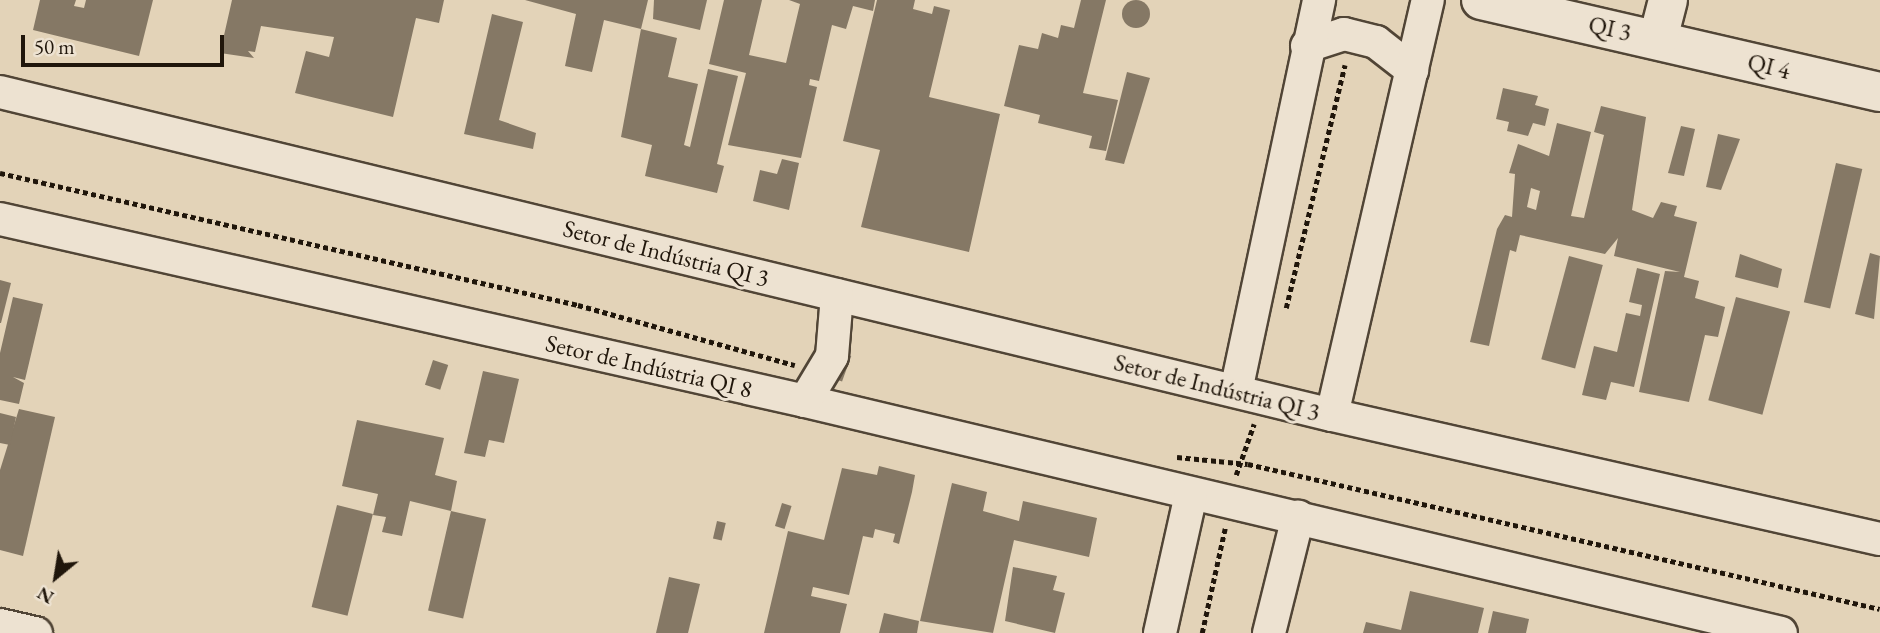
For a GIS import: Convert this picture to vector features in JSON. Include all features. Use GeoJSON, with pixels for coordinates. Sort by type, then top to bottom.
{"type":"FeatureCollection","features":[{"type":"Feature","properties":{"kind":"street"},"geometry":{"type":"LineString","coordinates":[[1236,391],[1307,46],[1319,0]]}},
{"type":"Feature","properties":{"kind":"street"},"geometry":{"type":"LineString","coordinates":[[1332,415],[1428,0]]}},
{"type":"Feature","properties":{"kind":"street","name":"QI 3"},"geometry":{"type":"LineString","coordinates":[[1481,0],[1658,39]]}},
{"type":"Feature","properties":{"kind":"street"},"geometry":{"type":"LineString","coordinates":[[1658,39],[1668,0]]}},
{"type":"Feature","properties":{"kind":"street"},"geometry":{"type":"LineString","coordinates":[[1307,46],[1344,34],[1376,42],[1412,69]]}},
{"type":"Feature","properties":{"kind":"street","name":"QI 4"},"geometry":{"type":"LineString","coordinates":[[1658,39],[1880,92]]}},
{"type":"Feature","properties":{"kind":"street","name":"Setor de Indústria QI 3"},"geometry":{"type":"LineString","coordinates":[[0,92],[1332,415],[1880,539]]}},
{"type":"Feature","properties":{"kind":"street","name":"Setor de Indústria QI 8"},"geometry":{"type":"LineString","coordinates":[[0,219],[805,401],[1781,633]]}},
{"type":"Feature","properties":{"kind":"street"},"geometry":{"type":"LineString","coordinates":[[805,401],[832,356],[837,295]]}},
{"type":"Feature","properties":{"kind":"street"},"geometry":{"type":"LineString","coordinates":[[1160,633],[1191,494]]}},
{"type":"Feature","properties":{"kind":"street"},"geometry":{"type":"LineString","coordinates":[[1269,633],[1298,517]]}},
{"type":"Feature","properties":{"kind":"street"},"geometry":{"type":"LineString","coordinates":[[0,625],[36,633]]}},
{"type":"Feature","properties":{"kind":"path"},"geometry":{"type":"LineString","coordinates":[[0,173],[578,305],[822,373]]}},
{"type":"Feature","properties":{"kind":"path"},"geometry":{"type":"LineString","coordinates":[[1168,456],[1248,464],[1880,609]]}},
{"type":"Feature","properties":{"kind":"building"},"geometry":{"type":"Polygon","coordinates":[[[40,0],[76,0],[74,6],[84,8],[86,0],[153,0],[139,56],[33,30],[40,0]]]}},
{"type":"Feature","properties":{"kind":"building"},"geometry":{"type":"Polygon","coordinates":[[[232,0],[444,0],[439,23],[416,18],[393,117],[295,93],[306,51],[329,57],[334,37],[261,26],[255,52],[248,51],[254,58],[220,53],[232,0]]]}},
{"type":"Feature","properties":{"kind":"building"},"geometry":{"type":"Polygon","coordinates":[[[525,0],[648,0],[641,29],[604,20],[592,72],[565,66],[576,14],[525,0]]]}},
{"type":"Feature","properties":{"kind":"building"},"geometry":{"type":"Polygon","coordinates":[[[654,0],[707,0],[700,30],[653,19],[654,0]]]}},
{"type":"Feature","properties":{"kind":"building"},"geometry":{"type":"Polygon","coordinates":[[[724,0],[762,0],[749,55],[786,63],[800,4],[789,0],[875,0],[873,11],[853,6],[846,29],[832,25],[819,81],[810,79],[809,85],[817,87],[801,158],[728,145],[746,73],[709,64],[724,0]]]}},
{"type":"Feature","properties":{"kind":"building"},"geometry":{"type":"Polygon","coordinates":[[[877,0],[915,0],[913,9],[932,14],[934,6],[950,10],[929,97],[1000,114],[969,252],[861,227],[880,150],[843,141],[877,0]]]}},
{"type":"Feature","properties":{"kind":"building"},"geometry":{"type":"Polygon","coordinates":[[[1081,0],[1106,0],[1083,93],[1118,100],[1106,151],[1089,148],[1092,136],[1038,123],[1040,115],[1004,106],[1019,45],[1038,49],[1042,33],[1058,38],[1061,25],[1074,28],[1081,0]]]}},
{"type":"Feature","properties":{"kind":"building"},"geometry":{"type":"Polygon","coordinates":[[[1136,0],[1146,4],[1150,14],[1146,24],[1136,28],[1126,24],[1122,14],[1126,4],[1136,0]]]}},
{"type":"Feature","properties":{"kind":"building"},"geometry":{"type":"Polygon","coordinates":[[[492,14],[523,22],[499,120],[536,133],[533,149],[464,134],[492,14]]]}},
{"type":"Feature","properties":{"kind":"building"},"geometry":{"type":"Polygon","coordinates":[[[641,29],[677,38],[668,77],[698,84],[684,145],[690,147],[708,69],[738,76],[717,164],[724,166],[717,193],[645,176],[652,145],[621,137],[641,29]]]}},
{"type":"Feature","properties":{"kind":"building"},"geometry":{"type":"Polygon","coordinates":[[[1127,72],[1150,78],[1124,164],[1105,160],[1127,72]]]}},
{"type":"Feature","properties":{"kind":"building"},"geometry":{"type":"Polygon","coordinates":[[[1503,88],[1538,96],[1535,105],[1549,109],[1545,126],[1533,123],[1528,136],[1507,131],[1509,122],[1496,119],[1503,88]]]}},
{"type":"Feature","properties":{"kind":"building"},"geometry":{"type":"Polygon","coordinates":[[[1601,106],[1646,117],[1632,210],[1653,218],[1661,202],[1677,206],[1674,216],[1697,222],[1684,277],[1699,281],[1695,298],[1725,307],[1718,337],[1705,335],[1689,402],[1639,392],[1665,271],[1680,272],[1614,256],[1618,238],[1605,254],[1520,235],[1516,252],[1510,250],[1489,346],[1470,342],[1497,229],[1505,215],[1512,217],[1515,174],[1509,173],[1518,144],[1549,156],[1557,123],[1591,132],[1571,216],[1584,218],[1604,135],[1594,132],[1601,106]],[[1531,188],[1527,207],[1536,210],[1540,191],[1531,188]]]}},
{"type":"Feature","properties":{"kind":"building"},"geometry":{"type":"Polygon","coordinates":[[[1681,126],[1695,129],[1684,176],[1668,173],[1681,126]]]}},
{"type":"Feature","properties":{"kind":"building"},"geometry":{"type":"Polygon","coordinates":[[[1718,134],[1740,139],[1721,190],[1706,187],[1718,134]]]}},
{"type":"Feature","properties":{"kind":"building"},"geometry":{"type":"Polygon","coordinates":[[[782,159],[799,163],[789,210],[753,201],[760,170],[777,174],[782,159]]]}},
{"type":"Feature","properties":{"kind":"building"},"geometry":{"type":"Polygon","coordinates":[[[1836,163],[1862,169],[1830,308],[1804,302],[1836,163]]]}},
{"type":"Feature","properties":{"kind":"building"},"geometry":{"type":"Polygon","coordinates":[[[1870,253],[1880,256],[1874,319],[1855,314],[1870,253]]]}},
{"type":"Feature","properties":{"kind":"building"},"geometry":{"type":"Polygon","coordinates":[[[1740,254],[1782,269],[1778,288],[1735,277],[1740,254]]]}},
{"type":"Feature","properties":{"kind":"building"},"geometry":{"type":"Polygon","coordinates":[[[1569,256],[1603,265],[1575,368],[1541,359],[1569,256]]]}},
{"type":"Feature","properties":{"kind":"building"},"geometry":{"type":"Polygon","coordinates":[[[1637,268],[1660,274],[1634,387],[1611,382],[1606,400],[1582,395],[1594,346],[1617,352],[1626,313],[1640,316],[1642,305],[1629,302],[1637,268]]]}},
{"type":"Feature","properties":{"kind":"building"},"geometry":{"type":"Polygon","coordinates":[[[0,280],[11,283],[1,323],[0,323],[0,280]]]}},
{"type":"Feature","properties":{"kind":"building"},"geometry":{"type":"Polygon","coordinates":[[[13,297],[43,304],[25,380],[13,377],[24,383],[19,404],[0,400],[0,353],[13,297]]]}},
{"type":"Feature","properties":{"kind":"building"},"geometry":{"type":"Polygon","coordinates":[[[1736,297],[1790,311],[1762,415],[1708,400],[1736,297]]]}},
{"type":"Feature","properties":{"kind":"building"},"geometry":{"type":"Polygon","coordinates":[[[840,352],[851,356],[842,381],[831,377],[840,352]]]}},
{"type":"Feature","properties":{"kind":"building"},"geometry":{"type":"Polygon","coordinates":[[[433,360],[448,365],[440,390],[425,385],[433,360]]]}},
{"type":"Feature","properties":{"kind":"building"},"geometry":{"type":"Polygon","coordinates":[[[483,371],[519,379],[504,443],[489,440],[485,457],[464,453],[483,371]]]}},
{"type":"Feature","properties":{"kind":"building"},"geometry":{"type":"Polygon","coordinates":[[[19,409],[55,417],[23,556],[0,550],[0,470],[19,409]]]}},
{"type":"Feature","properties":{"kind":"building"},"geometry":{"type":"Polygon","coordinates":[[[0,413],[16,417],[10,445],[0,443],[0,413]]]}},
{"type":"Feature","properties":{"kind":"building"},"geometry":{"type":"Polygon","coordinates":[[[357,420],[444,438],[435,475],[457,481],[451,511],[410,501],[402,536],[382,532],[386,517],[373,515],[378,494],[342,486],[357,420]]]}},
{"type":"Feature","properties":{"kind":"building"},"geometry":{"type":"Polygon","coordinates":[[[879,466],[915,475],[912,492],[899,544],[893,542],[895,534],[875,529],[873,538],[863,536],[849,595],[813,587],[811,596],[847,604],[840,633],[764,633],[788,531],[824,540],[842,468],[877,475],[879,466]]]}},
{"type":"Feature","properties":{"kind":"building"},"geometry":{"type":"Polygon","coordinates":[[[952,483],[987,492],[983,511],[1019,521],[1023,501],[1097,518],[1089,557],[1014,540],[993,633],[920,621],[952,483]]]}},
{"type":"Feature","properties":{"kind":"building"},"geometry":{"type":"Polygon","coordinates":[[[782,503],[792,506],[785,529],[775,526],[782,503]]]}},
{"type":"Feature","properties":{"kind":"building"},"geometry":{"type":"Polygon","coordinates":[[[337,505],[373,514],[347,616],[312,607],[337,505]]]}},
{"type":"Feature","properties":{"kind":"building"},"geometry":{"type":"Polygon","coordinates":[[[451,511],[486,519],[463,618],[428,610],[451,511]]]}},
{"type":"Feature","properties":{"kind":"building"},"geometry":{"type":"Polygon","coordinates":[[[717,521],[726,523],[722,541],[713,539],[717,521]]]}},
{"type":"Feature","properties":{"kind":"building"},"geometry":{"type":"Polygon","coordinates":[[[1013,567],[1057,576],[1053,590],[1065,593],[1055,633],[1005,621],[1013,567]]]}},
{"type":"Feature","properties":{"kind":"building"},"geometry":{"type":"Polygon","coordinates":[[[669,577],[700,584],[688,633],[656,633],[669,577]]]}},
{"type":"Feature","properties":{"kind":"building"},"geometry":{"type":"Polygon","coordinates":[[[1410,591],[1484,608],[1478,633],[1363,633],[1366,622],[1401,630],[1410,591]]]}},
{"type":"Feature","properties":{"kind":"building"},"geometry":{"type":"Polygon","coordinates":[[[1493,611],[1529,619],[1526,633],[1488,633],[1493,611]]]}},
{"type":"Feature","properties":{"kind":"building"},"geometry":{"type":"Polygon","coordinates":[[[884,613],[919,621],[917,633],[879,633],[884,613]]]}}]}
